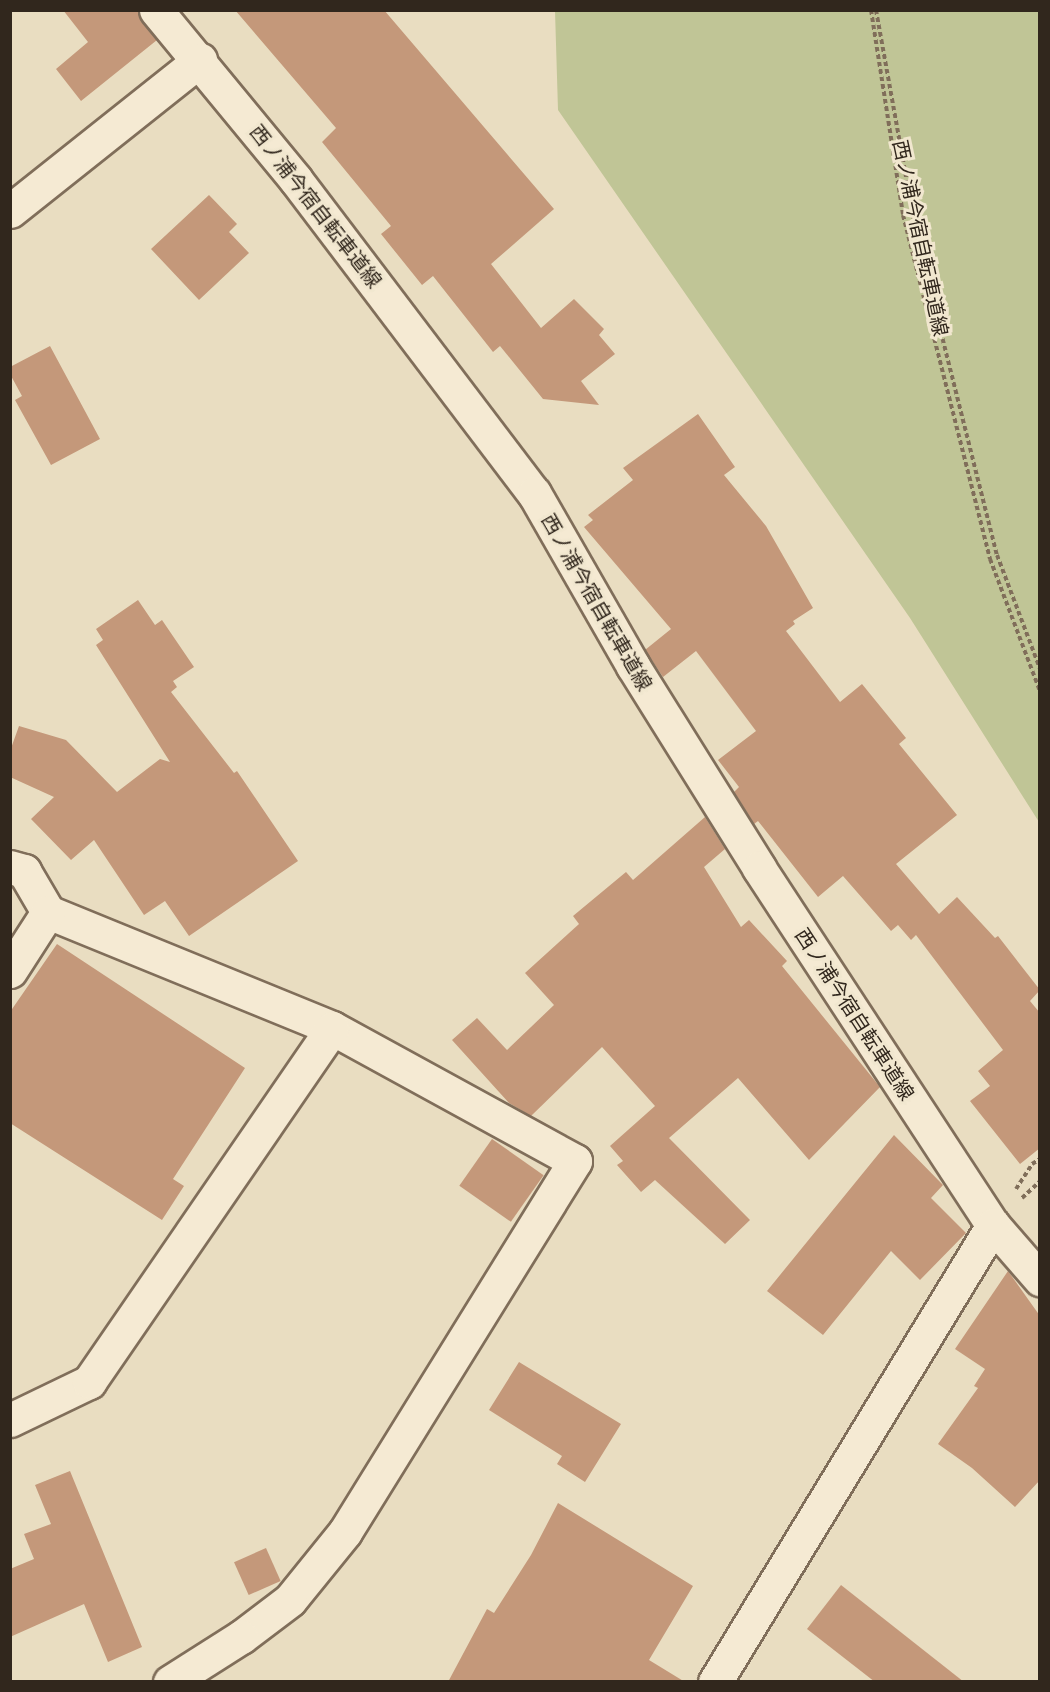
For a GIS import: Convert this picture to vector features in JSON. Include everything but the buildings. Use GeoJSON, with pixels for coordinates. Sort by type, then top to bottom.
{"type":"FeatureCollection","features":[{"type":"Feature","properties":{"kind":"street","name":"西ノ浦今宿自転車道線"},"geometry":{"type":"LineString","coordinates":[[156,10],[200,60],[534,493],[633,666],[740,838],[993,1225],[1040,1279]]}},
{"type":"Feature","properties":{"kind":"street"},"geometry":{"type":"LineString","coordinates":[[10,211],[200,60]]}},
{"type":"Feature","properties":{"kind":"street"},"geometry":{"type":"LineString","coordinates":[[10,867],[24,872],[48,912],[332,1028],[575,1161],[345,1532],[290,1600],[242,1637],[170,1682]]}},
{"type":"Feature","properties":{"kind":"street"},"geometry":{"type":"LineString","coordinates":[[10,971],[48,912]]}},
{"type":"Feature","properties":{"kind":"street"},"geometry":{"type":"LineString","coordinates":[[10,1420],[90,1382],[332,1028]]}},
{"type":"Feature","properties":{"kind":"street"},"geometry":{"type":"LineString","coordinates":[[715,1682],[993,1225]]}},
{"type":"Feature","properties":{"kind":"path"},"geometry":{"type":"LineString","coordinates":[[871,10],[903,215],[990,560],[1040,691]]}},
{"type":"Feature","properties":{"kind":"path","name":"西ノ浦今宿自転車道線"},"geometry":{"type":"LineString","coordinates":[[876,10],[917,237],[997,555],[1040,669]]}},
{"type":"Feature","properties":{"kind":"green space"},"geometry":{"type":"Polygon","coordinates":[[[555,11],[1039,11],[1039,822],[910,618],[558,110],[555,11]]]}}]}
